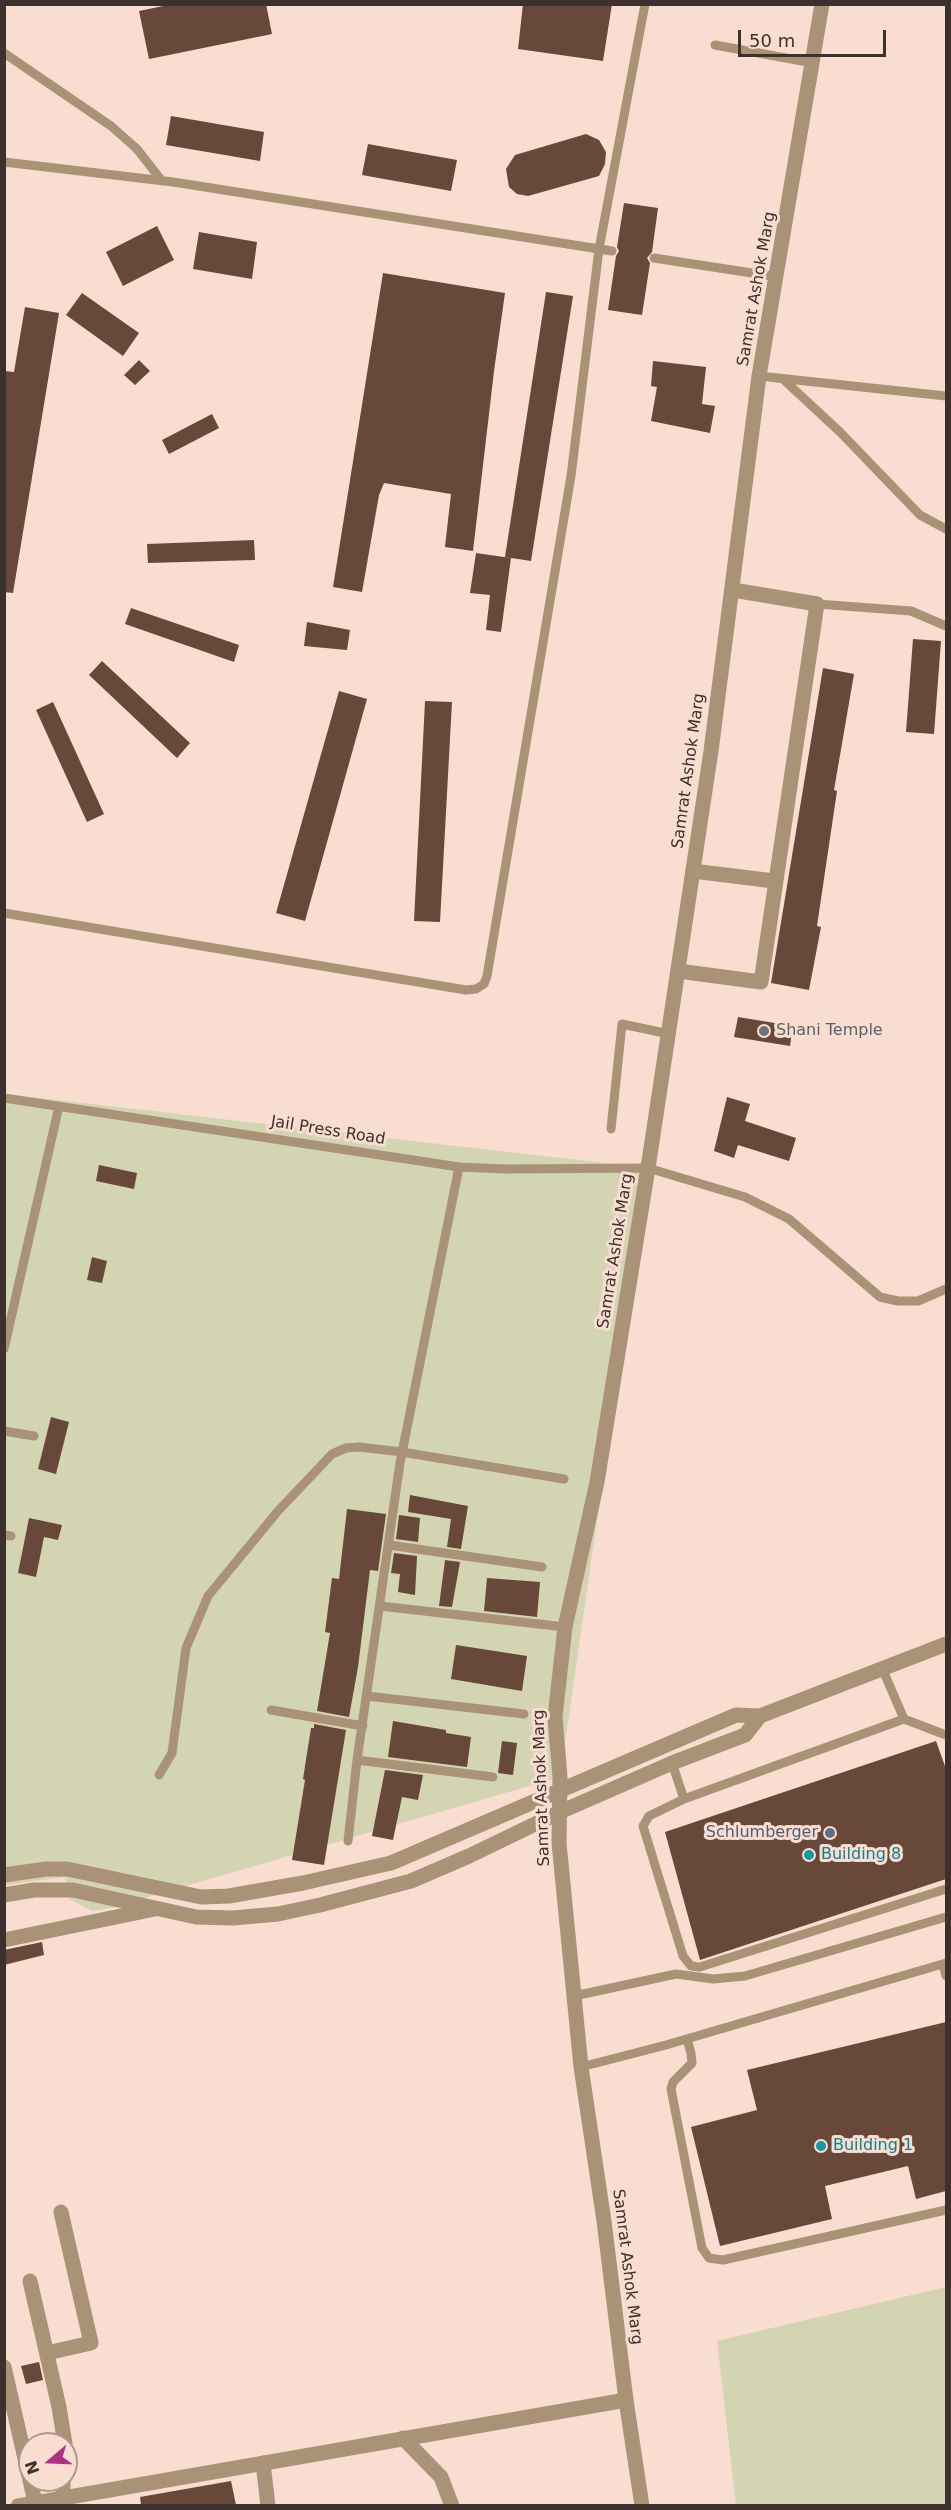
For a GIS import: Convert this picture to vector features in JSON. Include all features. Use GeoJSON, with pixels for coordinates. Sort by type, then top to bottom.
{"type":"FeatureCollection","features":[{"type":"Feature","properties":{"kind":"street","name":"Samrat Ashok Marg"},"geometry":{"type":"LineString","coordinates":[[642,2505],[581,2067],[559,1843],[558,1790],[560,1777],[555,1717],[565,1627],[597,1482],[669,1034],[733,590],[759,376],[778,277],[822,4]]}},
{"type":"Feature","properties":{"kind":"street"},"geometry":{"type":"LineString","coordinates":[[678,970],[761,982],[774,881],[818,604],[733,590]]}},
{"type":"Feature","properties":{"kind":"street"},"geometry":{"type":"LineString","coordinates":[[693,871],[774,881]]}},
{"type":"Feature","properties":{"kind":"street"},"geometry":{"type":"LineString","coordinates":[[4,1875],[46,1869],[67,1869],[177,1894],[201,1897],[229,1896],[303,1883],[391,1863],[736,1715],[760,1716],[946,1644]]}},
{"type":"Feature","properties":{"kind":"street"},"geometry":{"type":"LineString","coordinates":[[4,1895],[34,1890],[73,1890],[196,1917],[233,1918],[278,1914],[320,1905],[411,1881],[672,1763],[745,1735],[760,1716]]}},
{"type":"Feature","properties":{"kind":"street"},"geometry":{"type":"LineString","coordinates":[[4,1940],[155,1909]]}},
{"type":"Feature","properties":{"kind":"street"},"geometry":{"type":"LineString","coordinates":[[47,2353],[91,2343],[61,2212]]}},
{"type":"Feature","properties":{"kind":"street"},"geometry":{"type":"LineString","coordinates":[[30,2281],[47,2353],[62,2432]]}},
{"type":"Feature","properties":{"kind":"street"},"geometry":{"type":"LineString","coordinates":[[4,2367],[34,2502]]}},
{"type":"Feature","properties":{"kind":"street"},"geometry":{"type":"LineString","coordinates":[[18,2505],[626,2400]]}},
{"type":"Feature","properties":{"kind":"street"},"geometry":{"type":"LineString","coordinates":[[403,2438],[441,2476],[452,2505]]}},
{"type":"Feature","properties":{"kind":"street"},"geometry":{"type":"LineString","coordinates":[[263,2463],[268,2505]]}},
{"type":"Feature","properties":{"kind":"street"},"geometry":{"type":"LineString","coordinates":[[63,2492],[63,2498]]}},
{"type":"Feature","properties":{"kind":"lane"},"geometry":{"type":"LineString","coordinates":[[4,913],[466,990],[476,989],[484,984],[488,976],[571,476],[599,249],[645,4]]}},
{"type":"Feature","properties":{"kind":"lane"},"geometry":{"type":"LineString","coordinates":[[715,45],[813,63]]}},
{"type":"Feature","properties":{"kind":"lane"},"geometry":{"type":"LineString","coordinates":[[4,53],[111,126],[137,149],[162,181]]}},
{"type":"Feature","properties":{"kind":"lane"},"geometry":{"type":"LineString","coordinates":[[4,162],[162,181],[612,251]]}},
{"type":"Feature","properties":{"kind":"lane"},"geometry":{"type":"LineString","coordinates":[[654,258],[778,277]]}},
{"type":"Feature","properties":{"kind":"lane"},"geometry":{"type":"LineString","coordinates":[[759,376],[946,396]]}},
{"type":"Feature","properties":{"kind":"lane"},"geometry":{"type":"LineString","coordinates":[[784,380],[840,432],[920,515],[946,529]]}},
{"type":"Feature","properties":{"kind":"lane"},"geometry":{"type":"LineString","coordinates":[[818,604],[911,610],[946,626]]}},
{"type":"Feature","properties":{"kind":"lane"},"geometry":{"type":"LineString","coordinates":[[611,1129],[622,1024],[669,1034]]}},
{"type":"Feature","properties":{"kind":"lane","name":"Jail Press Road"},"geometry":{"type":"LineString","coordinates":[[4,1098],[459,1167],[648,1168],[745,1197],[789,1219],[880,1297],[898,1301],[918,1301],[946,1289]]}},
{"type":"Feature","properties":{"kind":"lane"},"geometry":{"type":"LineString","coordinates":[[4,1349],[59,1106]]}},
{"type":"Feature","properties":{"kind":"lane"},"geometry":{"type":"LineString","coordinates":[[348,1841],[357,1760],[402,1452],[459,1167]]}},
{"type":"Feature","properties":{"kind":"lane"},"geometry":{"type":"LineString","coordinates":[[4,1431],[34,1436]]}},
{"type":"Feature","properties":{"kind":"lane"},"geometry":{"type":"LineString","coordinates":[[159,1775],[172,1753],[186,1648],[208,1596],[278,1511],[332,1454],[346,1448],[359,1447],[564,1479]]}},
{"type":"Feature","properties":{"kind":"lane"},"geometry":{"type":"LineString","coordinates":[[388,1545],[542,1567]]}},
{"type":"Feature","properties":{"kind":"lane"},"geometry":{"type":"LineString","coordinates":[[380,1606],[565,1627]]}},
{"type":"Feature","properties":{"kind":"lane"},"geometry":{"type":"LineString","coordinates":[[882,1668],[904,1719]]}},
{"type":"Feature","properties":{"kind":"lane"},"geometry":{"type":"LineString","coordinates":[[367,1696],[524,1714]]}},
{"type":"Feature","properties":{"kind":"lane"},"geometry":{"type":"LineString","coordinates":[[272,1710],[363,1726]]}},
{"type":"Feature","properties":{"kind":"lane"},"geometry":{"type":"LineString","coordinates":[[946,1735],[904,1719],[684,1799],[649,1816],[642,1826],[683,1956],[691,1966],[700,1967],[946,1889]]}},
{"type":"Feature","properties":{"kind":"lane"},"geometry":{"type":"LineString","coordinates":[[357,1760],[493,1777]]}},
{"type":"Feature","properties":{"kind":"lane"},"geometry":{"type":"LineString","coordinates":[[672,1763],[684,1799]]}},
{"type":"Feature","properties":{"kind":"lane"},"geometry":{"type":"LineString","coordinates":[[574,1996],[676,1974],[713,1980],[745,1976],[946,1917]]}},
{"type":"Feature","properties":{"kind":"lane"},"geometry":{"type":"LineString","coordinates":[[581,2067],[687,2039],[945,1963],[946,1977]]}},
{"type":"Feature","properties":{"kind":"lane"},"geometry":{"type":"LineString","coordinates":[[687,2039],[692,2053],[692,2063],[674,2082],[671,2089],[702,2248],[709,2258],[723,2260],[946,2210]]}},
{"type":"Feature","properties":{"kind":"green space"},"geometry":{"type":"Polygon","coordinates":[[[4,1094],[648,1168],[560,1777],[110,1908],[92,1911],[69,1899],[65,1877],[5,1885],[4,1094]]]}},
{"type":"Feature","properties":{"kind":"green space"},"geometry":{"type":"Polygon","coordinates":[[[946,2287],[946,2505],[736,2505],[717,2341],[946,2287]]]}},
{"type":"Feature","properties":{"kind":"building"},"geometry":{"type":"Polygon","coordinates":[[[173,4],[266,4],[272,34],[149,59],[139,11],[173,4]]]}},
{"type":"Feature","properties":{"kind":"building"},"geometry":{"type":"Polygon","coordinates":[[[523,4],[612,4],[603,61],[518,49],[523,4]]]}},
{"type":"Feature","properties":{"kind":"building"},"geometry":{"type":"Polygon","coordinates":[[[171,116],[264,132],[260,161],[166,145],[171,116]]]}},
{"type":"Feature","properties":{"kind":"building"},"geometry":{"type":"Polygon","coordinates":[[[586,134],[599,140],[606,152],[605,164],[599,176],[528,196],[517,194],[509,187],[506,169],[515,155],[586,134]]]}},
{"type":"Feature","properties":{"kind":"building"},"geometry":{"type":"Polygon","coordinates":[[[368,144],[457,160],[451,191],[362,175],[368,144]]]}},
{"type":"Feature","properties":{"kind":"building"},"geometry":{"type":"Polygon","coordinates":[[[624,203],[658,208],[652,252],[647,258],[650,263],[642,315],[608,310],[616,256],[619,251],[617,247],[624,203]]]}},
{"type":"Feature","properties":{"kind":"building"},"geometry":{"type":"Polygon","coordinates":[[[157,226],[174,260],[123,286],[106,252],[157,226]]]}},
{"type":"Feature","properties":{"kind":"building"},"geometry":{"type":"Polygon","coordinates":[[[199,232],[257,242],[252,279],[193,269],[199,232]]]}},
{"type":"Feature","properties":{"kind":"building"},"geometry":{"type":"Polygon","coordinates":[[[383,273],[505,293],[473,551],[445,547],[451,494],[384,483],[379,495],[362,592],[333,587],[383,273]]]}},
{"type":"Feature","properties":{"kind":"building"},"geometry":{"type":"Polygon","coordinates":[[[546,292],[573,296],[531,561],[505,557],[546,292]]]}},
{"type":"Feature","properties":{"kind":"building"},"geometry":{"type":"Polygon","coordinates":[[[82,293],[139,333],[123,356],[66,315],[82,293]]]}},
{"type":"Feature","properties":{"kind":"building"},"geometry":{"type":"Polygon","coordinates":[[[25,307],[59,313],[13,593],[4,592],[4,371],[14,372],[25,307]]]}},
{"type":"Feature","properties":{"kind":"building"},"geometry":{"type":"Polygon","coordinates":[[[139,360],[150,371],[135,385],[124,375],[139,360]]]}},
{"type":"Feature","properties":{"kind":"building"},"geometry":{"type":"Polygon","coordinates":[[[653,361],[706,367],[702,404],[715,406],[710,433],[651,421],[657,387],[651,386],[653,361]]]}},
{"type":"Feature","properties":{"kind":"building"},"geometry":{"type":"Polygon","coordinates":[[[212,414],[219,428],[169,454],[162,440],[212,414]]]}},
{"type":"Feature","properties":{"kind":"building"},"geometry":{"type":"Polygon","coordinates":[[[254,540],[255,560],[148,563],[147,544],[254,540]]]}},
{"type":"Feature","properties":{"kind":"building"},"geometry":{"type":"Polygon","coordinates":[[[476,553],[511,558],[501,632],[486,630],[490,595],[470,593],[476,553]]]}},
{"type":"Feature","properties":{"kind":"building"},"geometry":{"type":"Polygon","coordinates":[[[131,608],[239,645],[234,662],[125,624],[131,608]]]}},
{"type":"Feature","properties":{"kind":"building"},"geometry":{"type":"Polygon","coordinates":[[[307,622],[350,630],[347,650],[304,646],[307,622]]]}},
{"type":"Feature","properties":{"kind":"building"},"geometry":{"type":"Polygon","coordinates":[[[913,639],[941,641],[934,734],[906,732],[913,639]]]}},
{"type":"Feature","properties":{"kind":"building"},"geometry":{"type":"Polygon","coordinates":[[[102,661],[190,743],[177,758],[89,675],[102,661]]]}},
{"type":"Feature","properties":{"kind":"building"},"geometry":{"type":"Polygon","coordinates":[[[823,668],[854,674],[834,790],[837,791],[817,926],[821,927],[809,990],[771,983],[823,668]]]}},
{"type":"Feature","properties":{"kind":"building"},"geometry":{"type":"Polygon","coordinates":[[[339,691],[367,699],[305,921],[276,913],[339,691]]]}},
{"type":"Feature","properties":{"kind":"building"},"geometry":{"type":"Polygon","coordinates":[[[425,701],[452,702],[440,922],[414,921],[425,701]]]}},
{"type":"Feature","properties":{"kind":"building"},"geometry":{"type":"Polygon","coordinates":[[[53,702],[104,814],[87,822],[36,710],[53,702]]]}},
{"type":"Feature","properties":{"kind":"building","name":"Shani Temple"},"geometry":{"type":"Polygon","coordinates":[[[738,1017],[793,1026],[790,1046],[734,1037],[738,1017]]]}},
{"type":"Feature","properties":{"kind":"building"},"geometry":{"type":"Polygon","coordinates":[[[727,1097],[750,1104],[745,1121],[796,1138],[789,1161],[738,1145],[734,1158],[714,1151],[727,1097]]]}},
{"type":"Feature","properties":{"kind":"building"},"geometry":{"type":"Polygon","coordinates":[[[99,1165],[137,1173],[134,1189],[96,1181],[99,1165]]]}},
{"type":"Feature","properties":{"kind":"building"},"geometry":{"type":"Polygon","coordinates":[[[92,1257],[107,1261],[102,1283],[87,1280],[92,1257]]]}},
{"type":"Feature","properties":{"kind":"building"},"geometry":{"type":"Polygon","coordinates":[[[51,1417],[69,1422],[56,1474],[38,1469],[51,1417]]]}},
{"type":"Feature","properties":{"kind":"building"},"geometry":{"type":"Polygon","coordinates":[[[410,1495],[468,1506],[461,1549],[447,1547],[451,1519],[408,1512],[410,1495]]]}},
{"type":"Feature","properties":{"kind":"building"},"geometry":{"type":"Polygon","coordinates":[[[347,1509],[386,1514],[378,1571],[370,1570],[358,1667],[349,1717],[317,1711],[330,1633],[325,1632],[332,1578],[339,1579],[347,1509]]]}},
{"type":"Feature","properties":{"kind":"building"},"geometry":{"type":"Polygon","coordinates":[[[399,1515],[420,1518],[418,1542],[396,1539],[399,1515]]]}},
{"type":"Feature","properties":{"kind":"building"},"geometry":{"type":"Polygon","coordinates":[[[29,1518],[62,1525],[58,1540],[44,1537],[36,1577],[18,1573],[29,1518]]]}},
{"type":"Feature","properties":{"kind":"building"},"geometry":{"type":"Polygon","coordinates":[[[394,1553],[417,1556],[415,1595],[398,1592],[400,1574],[391,1573],[394,1553]]]}},
{"type":"Feature","properties":{"kind":"building"},"geometry":{"type":"Polygon","coordinates":[[[445,1560],[460,1562],[452,1607],[439,1606],[445,1560]]]}},
{"type":"Feature","properties":{"kind":"building"},"geometry":{"type":"Polygon","coordinates":[[[487,1578],[540,1582],[537,1617],[484,1611],[487,1578]]]}},
{"type":"Feature","properties":{"kind":"building"},"geometry":{"type":"Polygon","coordinates":[[[456,1645],[527,1656],[522,1691],[451,1679],[456,1645]]]}},
{"type":"Feature","properties":{"kind":"building"},"geometry":{"type":"Polygon","coordinates":[[[393,1721],[446,1730],[446,1733],[471,1737],[467,1767],[388,1757],[393,1721]]]}},
{"type":"Feature","properties":{"kind":"building"},"geometry":{"type":"Polygon","coordinates":[[[314,1724],[346,1730],[324,1865],[292,1860],[311,1728],[314,1728],[314,1724]]]}},
{"type":"Feature","properties":{"kind":"building"},"geometry":{"type":"Polygon","coordinates":[[[502,1741],[517,1743],[513,1775],[498,1773],[502,1741]]]}},
{"type":"Feature","properties":{"kind":"building","name":"Building 8"},"geometry":{"type":"Polygon","coordinates":[[[936,1741],[946,1769],[946,1879],[700,1960],[665,1832],[936,1741]]]}},
{"type":"Feature","properties":{"kind":"building"},"geometry":{"type":"Polygon","coordinates":[[[385,1770],[423,1775],[418,1800],[402,1797],[393,1840],[372,1836],[385,1770]]]}},
{"type":"Feature","properties":{"kind":"building"},"geometry":{"type":"Polygon","coordinates":[[[42,1942],[44,1955],[4,1965],[4,1950],[42,1942]]]}},
{"type":"Feature","properties":{"kind":"building","name":"Building 1"},"geometry":{"type":"Polygon","coordinates":[[[946,2022],[946,2191],[916,2199],[908,2166],[825,2186],[832,2219],[720,2246],[691,2127],[757,2110],[747,2070],[946,2022]]]}},
{"type":"Feature","properties":{"kind":"building"},"geometry":{"type":"Polygon","coordinates":[[[39,2362],[43,2380],[26,2384],[21,2366],[39,2362]]]}},
{"type":"Feature","properties":{"kind":"building"},"geometry":{"type":"Polygon","coordinates":[[[231,2481],[236,2505],[141,2505],[140,2497],[231,2481]]]}},
{"type":"Feature","properties":{"kind":"place","name":"Shani Temple"},"geometry":{"type":"Point","coordinates":[764,1031]}},
{"type":"Feature","properties":{"kind":"place","name":"Schlumberger"},"geometry":{"type":"Point","coordinates":[830,1833]}},
{"type":"Feature","properties":{"kind":"place","name":"Building 8"},"geometry":{"type":"Point","coordinates":[809,1855]}},
{"type":"Feature","properties":{"kind":"place","name":"Building 1"},"geometry":{"type":"Point","coordinates":[821,2146]}}]}
